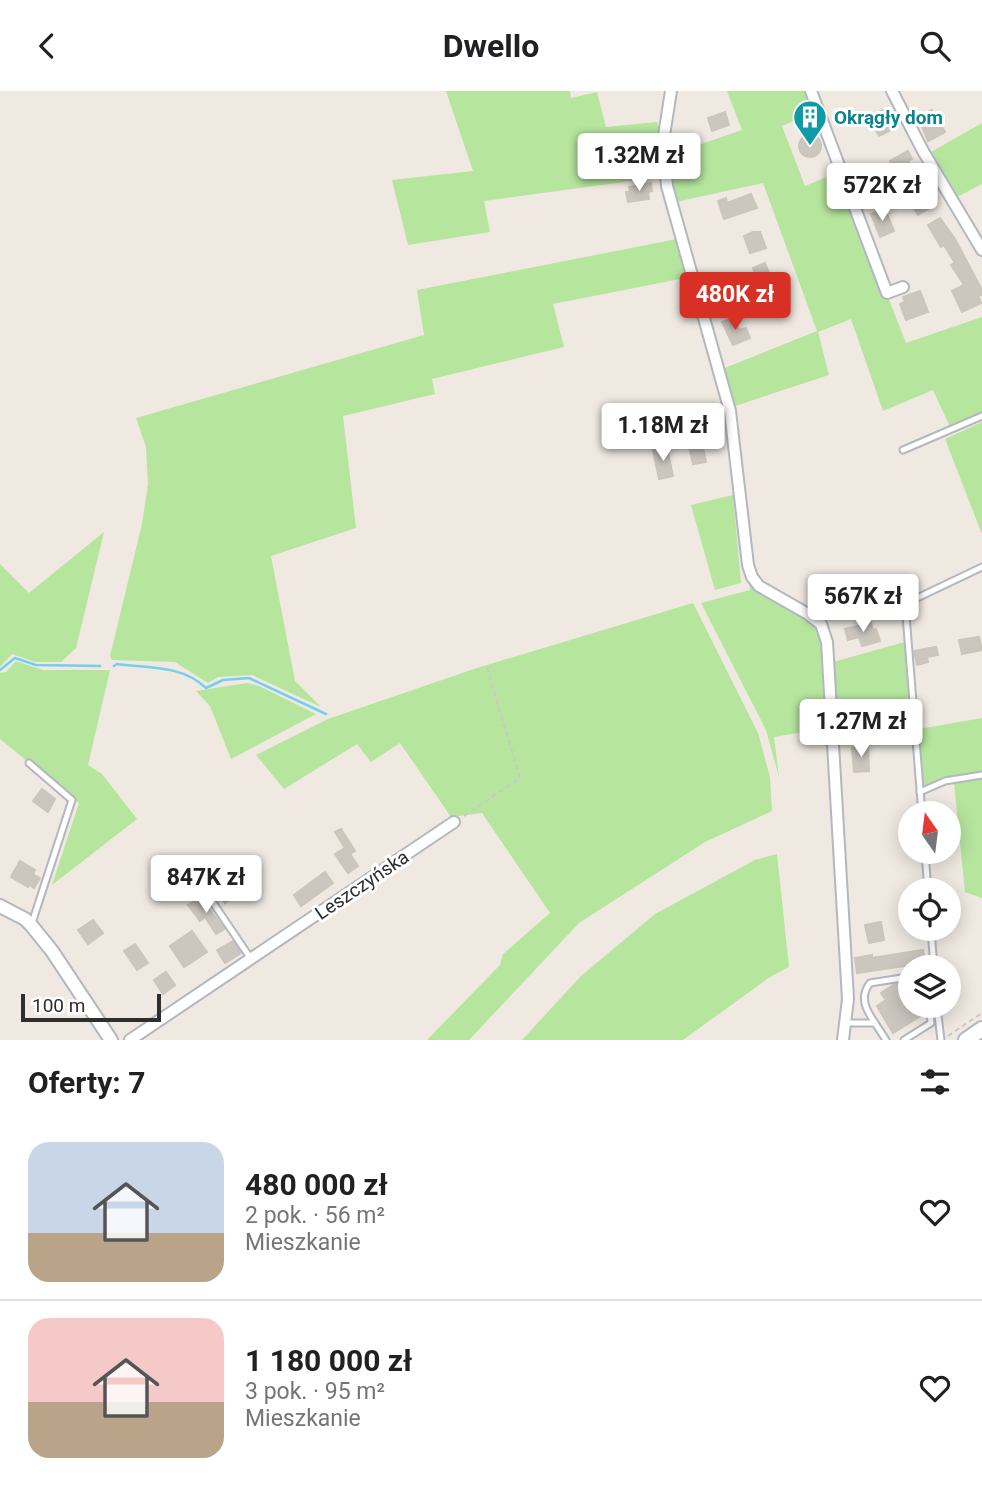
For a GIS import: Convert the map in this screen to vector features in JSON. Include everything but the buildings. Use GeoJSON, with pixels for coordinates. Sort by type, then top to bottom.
{"type":"FeatureCollection","features":[{"type":"Feature","properties":{"kind":"main road"},"geometry":{"type":"LineString","coordinates":[[966,1040],[982,1029]]}},
{"type":"Feature","properties":{"kind":"street"},"geometry":{"type":"LineString","coordinates":[[671,91],[663,142],[667,186],[730,411],[748,565],[752,577],[760,586],[821,624],[827,642],[848,999],[843,1040]]}},
{"type":"Feature","properties":{"kind":"street"},"geometry":{"type":"LineString","coordinates":[[811,91],[887,293],[903,287]]}},
{"type":"Feature","properties":{"kind":"street"},"geometry":{"type":"LineString","coordinates":[[892,91],[923,151],[982,250]]}},
{"type":"Feature","properties":{"kind":"street","name":"Leszczyńska"},"geometry":{"type":"LineString","coordinates":[[130,1040],[454,822]]}},
{"type":"Feature","properties":{"kind":"street"},"geometry":{"type":"LineString","coordinates":[[0,906],[28,922],[52,951],[110,1040]]}},
{"type":"Feature","properties":{"kind":"lane"},"geometry":{"type":"LineString","coordinates":[[903,450],[982,416]]}},
{"type":"Feature","properties":{"kind":"lane"},"geometry":{"type":"LineString","coordinates":[[921,801],[906,615],[915,599],[982,567]]}},
{"type":"Feature","properties":{"kind":"lane"},"geometry":{"type":"LineString","coordinates":[[28,922],[72,800],[29,763]]}},
{"type":"Feature","properties":{"kind":"lane"},"geometry":{"type":"LineString","coordinates":[[920,792],[945,781],[982,775]]}},
{"type":"Feature","properties":{"kind":"lane"},"geometry":{"type":"LineString","coordinates":[[197,879],[251,959]]}},
{"type":"Feature","properties":{"kind":"lane"},"geometry":{"type":"LineString","coordinates":[[886,1040],[864,1006],[865,989],[870,983],[898,979]]}},
{"type":"Feature","properties":{"kind":"lane"},"geometry":{"type":"LineString","coordinates":[[904,1040],[931,1023],[930,1018]]}},
{"type":"Feature","properties":{"kind":"lane"},"geometry":{"type":"LineString","coordinates":[[939,1018],[942,1040]]}},
{"type":"Feature","properties":{"kind":"lane"},"geometry":{"type":"LineString","coordinates":[[845,1023],[875,1023]]}},
{"type":"Feature","properties":{"kind":"path"},"geometry":{"type":"LineString","coordinates":[[454,822],[520,778],[486,665]]}},
{"type":"Feature","properties":{"kind":"path"},"geometry":{"type":"LineString","coordinates":[[942,1040],[982,1013]]}},
{"type":"Feature","properties":{"kind":"green space"},"geometry":{"type":"Polygon","coordinates":[[[446,91],[570,91],[571,98],[597,92],[606,127],[657,122],[660,130],[660,177],[484,201],[490,232],[408,245],[392,180],[473,171],[446,91]]]}},
{"type":"Feature","properties":{"kind":"green space"},"geometry":{"type":"Polygon","coordinates":[[[727,91],[804,91],[813,113],[782,126],[805,186],[839,172],[906,343],[982,317],[982,413],[950,427],[933,390],[883,411],[851,319],[818,332],[829,375],[729,408],[725,368],[817,331],[763,183],[676,202],[669,155],[742,130],[727,91]]]}},
{"type":"Feature","properties":{"kind":"green space"},"geometry":{"type":"Polygon","coordinates":[[[982,123],[982,184],[957,197],[931,152],[982,123]]]}},
{"type":"Feature","properties":{"kind":"green space"},"geometry":{"type":"Polygon","coordinates":[[[677,239],[685,278],[553,304],[564,347],[432,379],[435,394],[343,416],[356,528],[271,556],[295,681],[321,707],[252,675],[218,677],[208,683],[175,662],[112,660],[110,656],[142,524],[148,484],[146,447],[136,418],[424,335],[417,290],[677,239]]]}},
{"type":"Feature","properties":{"kind":"green space"},"geometry":{"type":"Polygon","coordinates":[[[982,422],[982,534],[945,439],[982,422]]]}},
{"type":"Feature","properties":{"kind":"green space"},"geometry":{"type":"Polygon","coordinates":[[[733,495],[741,583],[715,590],[691,505],[733,495]]]}},
{"type":"Feature","properties":{"kind":"green space"},"geometry":{"type":"Polygon","coordinates":[[[104,532],[76,648],[61,662],[35,662],[12,654],[0,667],[0,564],[29,593],[104,532]]]}},
{"type":"Feature","properties":{"kind":"green space"},"geometry":{"type":"Polygon","coordinates":[[[749,583],[773,602],[811,620],[821,635],[828,728],[774,737],[779,777],[766,730],[701,603],[750,590],[749,583]]]}},
{"type":"Feature","properties":{"kind":"green space"},"geometry":{"type":"Polygon","coordinates":[[[693,603],[758,733],[770,777],[772,811],[705,842],[579,923],[469,1040],[427,1040],[500,965],[503,954],[550,913],[482,813],[451,817],[400,743],[371,762],[357,744],[284,789],[256,755],[328,719],[477,668],[693,603]]]}},
{"type":"Feature","properties":{"kind":"green space"},"geometry":{"type":"Polygon","coordinates":[[[905,642],[912,729],[839,743],[833,662],[905,642]]]}},
{"type":"Feature","properties":{"kind":"green space"},"geometry":{"type":"Polygon","coordinates":[[[16,661],[43,670],[110,670],[88,765],[102,774],[137,819],[52,885],[79,803],[0,739],[0,673],[6,672],[16,661]]]}},
{"type":"Feature","properties":{"kind":"green space"},"geometry":{"type":"Polygon","coordinates":[[[247,683],[259,686],[316,714],[231,759],[210,706],[196,691],[247,683]]]}},
{"type":"Feature","properties":{"kind":"green space"},"geometry":{"type":"Polygon","coordinates":[[[982,718],[982,771],[922,786],[919,729],[982,718]]]}},
{"type":"Feature","properties":{"kind":"green space"},"geometry":{"type":"Polygon","coordinates":[[[982,778],[982,898],[965,892],[961,852],[961,801],[956,801],[954,783],[982,778]]]}},
{"type":"Feature","properties":{"kind":"green space"},"geometry":{"type":"Polygon","coordinates":[[[777,854],[789,967],[770,977],[683,1040],[522,1040],[581,976],[655,914],[755,860],[777,854]]]}},
{"type":"Feature","properties":{"kind":"waterway"},"geometry":{"type":"LineString","coordinates":[[0,670],[15,658],[36,665],[100,666]]}},
{"type":"Feature","properties":{"kind":"waterway"},"geometry":{"type":"LineString","coordinates":[[114,666],[117,664],[175,671],[206,688],[223,680],[249,678],[326,714]]}},
{"type":"Feature","properties":{"kind":"place","name":"Okrągły dom"},"geometry":{"type":"Point","coordinates":[810,147]}}]}
